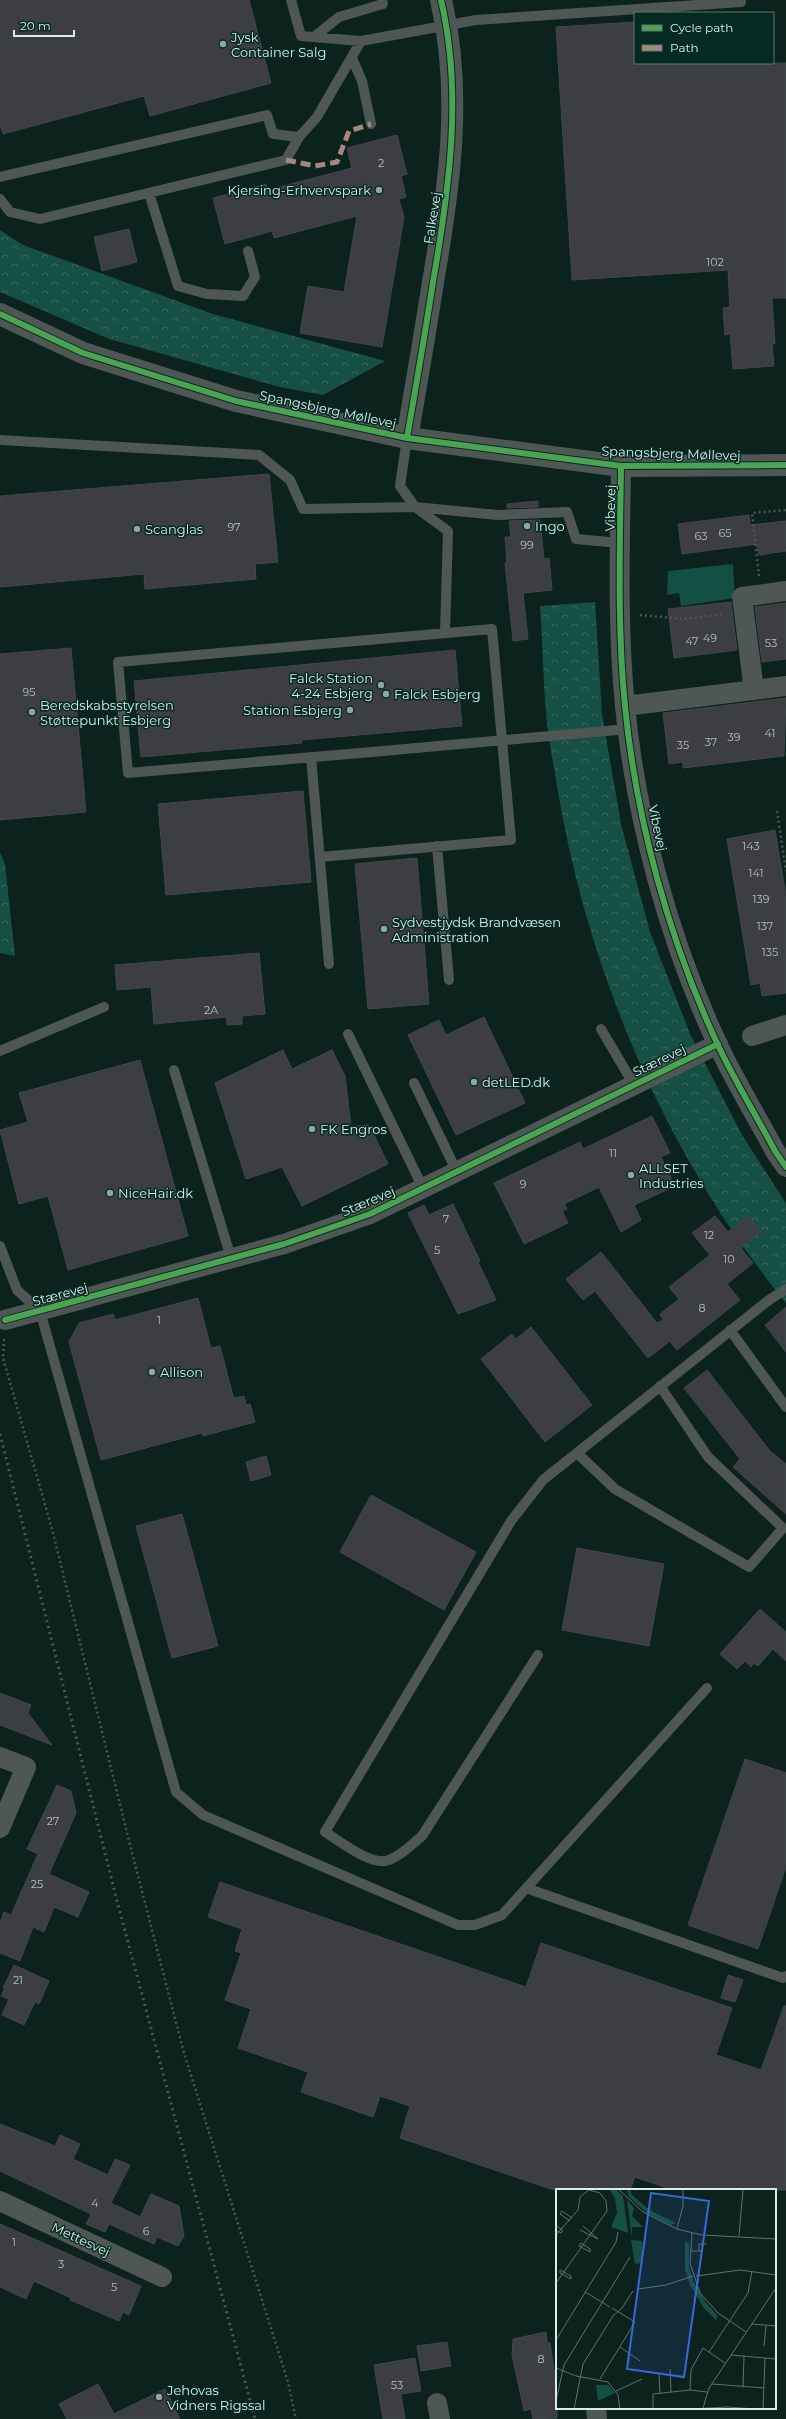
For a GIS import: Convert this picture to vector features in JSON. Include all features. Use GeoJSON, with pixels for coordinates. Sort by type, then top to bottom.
{"type":"FeatureCollection","features":[{"type":"Feature","properties":{"kind":"street","name":"Falkevej"},"geometry":{"type":"LineString","coordinates":[[407,438],[447,198],[452,120],[450,68],[440,0]]}},
{"type":"Feature","properties":{"kind":"street","name":"Spangsbjerg Møllevej"},"geometry":{"type":"LineString","coordinates":[[0,314],[83,353],[229,398],[407,438],[621,466],[786,465]]}},
{"type":"Feature","properties":{"kind":"street","name":"Vibevej"},"geometry":{"type":"LineString","coordinates":[[621,466],[620,612],[625,706],[637,786],[656,874],[683,960],[718,1044],[775,1151],[786,1167]]}},
{"type":"Feature","properties":{"kind":"street"},"geometry":{"type":"LineString","coordinates":[[754,690],[742,597],[786,591]]}},
{"type":"Feature","properties":{"kind":"street"},"geometry":{"type":"LineString","coordinates":[[625,706],[786,686]]}},
{"type":"Feature","properties":{"kind":"street"},"geometry":{"type":"LineString","coordinates":[[752,1036],[786,1025]]}},
{"type":"Feature","properties":{"kind":"street","name":"Stærevej"},"geometry":{"type":"LineString","coordinates":[[5,1320],[284,1244],[370,1214],[718,1044]]}},
{"type":"Feature","properties":{"kind":"street"},"geometry":{"type":"LineString","coordinates":[[0,1756],[26,1767],[0,1828]]}},
{"type":"Feature","properties":{"kind":"street","name":"Mettesvej"},"geometry":{"type":"LineString","coordinates":[[0,2201],[162,2277]]}},
{"type":"Feature","properties":{"kind":"street"},"geometry":{"type":"LineString","coordinates":[[596,2409],[598,2419]]}},
{"type":"Feature","properties":{"kind":"lane"},"geometry":{"type":"LineString","coordinates":[[291,0],[302,36],[362,41],[444,24],[476,20],[741,2]]}},
{"type":"Feature","properties":{"kind":"lane"},"geometry":{"type":"LineString","coordinates":[[314,37],[339,17],[383,4],[382,0]]}},
{"type":"Feature","properties":{"kind":"lane"},"geometry":{"type":"LineString","coordinates":[[0,199],[10,212],[40,219],[286,160],[299,137],[317,117],[362,41]]}},
{"type":"Feature","properties":{"kind":"lane"},"geometry":{"type":"LineString","coordinates":[[352,58],[362,81],[371,124]]}},
{"type":"Feature","properties":{"kind":"lane"},"geometry":{"type":"LineString","coordinates":[[0,177],[267,115],[273,134],[299,137]]}},
{"type":"Feature","properties":{"kind":"lane"},"geometry":{"type":"LineString","coordinates":[[149,193],[178,286],[207,294],[243,296],[254,277],[248,251]]}},
{"type":"Feature","properties":{"kind":"lane"},"geometry":{"type":"LineString","coordinates":[[407,438],[400,486],[415,507],[448,531],[445,633]]}},
{"type":"Feature","properties":{"kind":"lane"},"geometry":{"type":"LineString","coordinates":[[0,440],[259,455],[290,480],[303,509],[415,507],[498,514],[567,512],[576,539],[620,543]]}},
{"type":"Feature","properties":{"kind":"lane"},"geometry":{"type":"LineString","coordinates":[[320,857],[511,840],[502,740],[492,629],[118,662],[128,773],[311,757],[502,740],[628,729]]}},
{"type":"Feature","properties":{"kind":"lane"},"geometry":{"type":"LineString","coordinates":[[311,757],[329,964]]}},
{"type":"Feature","properties":{"kind":"lane"},"geometry":{"type":"LineString","coordinates":[[438,846],[449,980]]}},
{"type":"Feature","properties":{"kind":"lane"},"geometry":{"type":"LineString","coordinates":[[0,1051],[104,1007]]}},
{"type":"Feature","properties":{"kind":"lane"},"geometry":{"type":"LineString","coordinates":[[601,1029],[634,1085]]}},
{"type":"Feature","properties":{"kind":"lane"},"geometry":{"type":"LineString","coordinates":[[348,1034],[423,1188]]}},
{"type":"Feature","properties":{"kind":"lane"},"geometry":{"type":"LineString","coordinates":[[174,1070],[231,1258]]}},
{"type":"Feature","properties":{"kind":"lane"},"geometry":{"type":"LineString","coordinates":[[414,1083],[456,1172]]}},
{"type":"Feature","properties":{"kind":"lane"},"geometry":{"type":"LineString","coordinates":[[0,1246],[17,1290],[40,1311],[176,1792],[203,1815],[458,1925],[475,1925],[502,1915],[707,1688]]}},
{"type":"Feature","properties":{"kind":"lane"},"geometry":{"type":"LineString","coordinates":[[538,1656],[422,1836],[403,1852],[388,1861],[372,1860],[325,1832],[511,1521],[543,1480],[730,1330],[786,1288]]}},
{"type":"Feature","properties":{"kind":"lane"},"geometry":{"type":"LineString","coordinates":[[730,1330],[786,1407]]}},
{"type":"Feature","properties":{"kind":"lane"},"geometry":{"type":"LineString","coordinates":[[577,1453],[615,1489],[749,1567],[783,1528],[708,1457],[660,1386]]}},
{"type":"Feature","properties":{"kind":"lane"},"geometry":{"type":"LineString","coordinates":[[526,1888],[783,1978],[786,1976]]}},
{"type":"Feature","properties":{"kind":"path"},"geometry":{"type":"LineString","coordinates":[[761,594],[752,513],[786,510]]}},
{"type":"Feature","properties":{"kind":"path"},"geometry":{"type":"LineString","coordinates":[[620,612],[683,619],[744,612]]}},
{"type":"Feature","properties":{"kind":"path"},"geometry":{"type":"LineString","coordinates":[[777,811],[786,871]]}},
{"type":"Feature","properties":{"kind":"path"},"geometry":{"type":"LineString","coordinates":[[5,1320],[3,1358],[52,1529],[163,1974],[184,2053],[288,2382],[296,2419]]}},
{"type":"Feature","properties":{"kind":"green space"},"geometry":{"type":"Polygon","coordinates":[[[0,230],[23,245],[213,314],[385,361],[323,395],[280,387],[109,339],[0,292],[0,230]]]}},
{"type":"Feature","properties":{"kind":"green space"},"geometry":{"type":"Polygon","coordinates":[[[733,564],[735,598],[681,606],[679,593],[667,595],[668,571],[733,564]]]}},
{"type":"Feature","properties":{"kind":"green space"},"geometry":{"type":"Polygon","coordinates":[[[595,602],[602,714],[621,824],[650,932],[691,1036],[742,1135],[786,1203],[786,1303],[743,1246],[704,1186],[669,1124],[638,1060],[611,993],[589,925],[571,856],[549,739],[540,606],[595,602]]]}},
{"type":"Feature","properties":{"kind":"green space"},"geometry":{"type":"Polygon","coordinates":[[[0,852],[5,864],[15,956],[0,953],[0,852]]]}},
{"type":"Feature","properties":{"kind":"building"},"geometry":{"type":"Polygon","coordinates":[[[0,0],[249,0],[271,83],[150,116],[144,96],[3,134],[0,124],[0,0]]]}},
{"type":"Feature","properties":{"kind":"building"},"geometry":{"type":"Polygon","coordinates":[[[634,22],[634,64],[786,63],[786,298],[772,298],[775,344],[772,344],[774,366],[733,369],[730,334],[725,335],[723,308],[730,307],[728,270],[572,280],[556,27],[634,22]]]}},
{"type":"Feature","properties":{"kind":"building"},"geometry":{"type":"Polygon","coordinates":[[[397,135],[407,174],[401,176],[406,197],[399,199],[404,217],[382,347],[300,333],[308,286],[344,292],[357,216],[274,238],[272,231],[225,244],[213,198],[266,184],[268,190],[352,168],[347,148],[397,135]]]}},
{"type":"Feature","properties":{"kind":"building"},"geometry":{"type":"Polygon","coordinates":[[[129,229],[137,262],[102,271],[94,237],[129,229]]]}},
{"type":"Feature","properties":{"kind":"building","name":"Scanglas"},"geometry":{"type":"Polygon","coordinates":[[[269,474],[278,562],[255,564],[256,579],[145,589],[144,574],[0,587],[0,496],[269,474]]]}},
{"type":"Feature","properties":{"kind":"building"},"geometry":{"type":"Polygon","coordinates":[[[538,501],[538,507],[507,508],[507,504],[538,501]]]}},
{"type":"Feature","properties":{"kind":"building"},"geometry":{"type":"Polygon","coordinates":[[[749,515],[750,525],[786,521],[786,551],[759,555],[757,544],[682,554],[678,524],[749,515]]]}},
{"type":"Feature","properties":{"kind":"building"},"geometry":{"type":"Polygon","coordinates":[[[540,520],[544,559],[549,558],[552,590],[523,593],[528,639],[513,641],[505,563],[507,563],[505,537],[511,537],[509,521],[540,520]]]}},
{"type":"Feature","properties":{"kind":"building"},"geometry":{"type":"Polygon","coordinates":[[[731,602],[737,650],[674,658],[668,609],[731,602]]]}},
{"type":"Feature","properties":{"kind":"building"},"geometry":{"type":"Polygon","coordinates":[[[786,603],[786,659],[762,662],[755,607],[786,603]]]}},
{"type":"Feature","properties":{"kind":"building"},"geometry":{"type":"Polygon","coordinates":[[[71,648],[86,812],[0,820],[0,654],[71,648]]]}},
{"type":"Feature","properties":{"kind":"building"},"geometry":{"type":"Polygon","coordinates":[[[455,650],[462,726],[301,740],[302,743],[141,757],[134,681],[455,650]]]}},
{"type":"Feature","properties":{"kind":"building"},"geometry":{"type":"Polygon","coordinates":[[[786,698],[784,756],[683,768],[683,762],[669,764],[663,713],[786,698]]]}},
{"type":"Feature","properties":{"kind":"building"},"geometry":{"type":"Polygon","coordinates":[[[303,791],[311,882],[166,895],[158,804],[303,791]]]}},
{"type":"Feature","properties":{"kind":"building"},"geometry":{"type":"Polygon","coordinates":[[[775,830],[786,896],[786,993],[762,996],[760,983],[751,985],[727,839],[775,830]]]}},
{"type":"Feature","properties":{"kind":"building"},"geometry":{"type":"Polygon","coordinates":[[[417,858],[429,1004],[368,1009],[355,864],[417,858]]]}},
{"type":"Feature","properties":{"kind":"building"},"geometry":{"type":"Polygon","coordinates":[[[259,953],[265,1014],[242,1016],[242,1024],[227,1025],[226,1017],[154,1024],[151,987],[117,990],[115,965],[259,953]]]}},
{"type":"Feature","properties":{"kind":"building"},"geometry":{"type":"Polygon","coordinates":[[[484,1017],[525,1103],[456,1135],[408,1035],[439,1020],[446,1035],[484,1017]]]}},
{"type":"Feature","properties":{"kind":"building"},"geometry":{"type":"Polygon","coordinates":[[[283,1050],[292,1069],[332,1050],[345,1076],[351,1127],[369,1125],[388,1164],[302,1206],[282,1167],[246,1179],[215,1083],[283,1050]]]}},
{"type":"Feature","properties":{"kind":"building"},"geometry":{"type":"Polygon","coordinates":[[[140,1060],[188,1236],[68,1270],[48,1196],[19,1204],[0,1130],[28,1122],[19,1093],[140,1060]]]}},
{"type":"Feature","properties":{"kind":"building"},"geometry":{"type":"Polygon","coordinates":[[[652,1116],[670,1153],[661,1157],[675,1186],[634,1205],[641,1220],[621,1232],[599,1187],[564,1204],[567,1209],[562,1211],[568,1223],[524,1244],[494,1183],[580,1142],[583,1149],[652,1116]]]}},
{"type":"Feature","properties":{"kind":"building"},"geometry":{"type":"Polygon","coordinates":[[[453,1204],[480,1261],[478,1262],[496,1300],[458,1314],[408,1213],[424,1205],[429,1215],[453,1204]]]}},
{"type":"Feature","properties":{"kind":"building"},"geometry":{"type":"Polygon","coordinates":[[[715,1216],[728,1232],[748,1216],[761,1232],[741,1248],[753,1263],[727,1284],[740,1300],[677,1350],[670,1341],[648,1358],[595,1291],[583,1300],[566,1279],[601,1252],[657,1323],[663,1320],[660,1314],[679,1299],[669,1287],[710,1255],[692,1233],[715,1216]]]}},
{"type":"Feature","properties":{"kind":"building","name":"Allison"},"geometry":{"type":"Polygon","coordinates":[[[198,1298],[211,1348],[220,1346],[233,1396],[235,1398],[244,1396],[246,1405],[250,1404],[255,1422],[203,1436],[202,1433],[101,1460],[69,1342],[79,1323],[113,1314],[115,1320],[198,1298]]]}},
{"type":"Feature","properties":{"kind":"building"},"geometry":{"type":"Polygon","coordinates":[[[786,1307],[786,1352],[765,1325],[786,1307]]]}},
{"type":"Feature","properties":{"kind":"building"},"geometry":{"type":"Polygon","coordinates":[[[531,1327],[592,1405],[545,1442],[481,1359],[512,1334],[516,1339],[531,1327]]]}},
{"type":"Feature","properties":{"kind":"building"},"geometry":{"type":"Polygon","coordinates":[[[707,1370],[770,1451],[786,1464],[786,1514],[733,1467],[740,1459],[684,1388],[707,1370]]]}},
{"type":"Feature","properties":{"kind":"building"},"geometry":{"type":"Polygon","coordinates":[[[266,1456],[271,1475],[251,1481],[246,1462],[266,1456]]]}},
{"type":"Feature","properties":{"kind":"building"},"geometry":{"type":"Polygon","coordinates":[[[371,1495],[476,1552],[444,1610],[340,1552],[371,1495]]]}},
{"type":"Feature","properties":{"kind":"building"},"geometry":{"type":"Polygon","coordinates":[[[182,1514],[218,1646],[172,1658],[136,1526],[182,1514]]]}},
{"type":"Feature","properties":{"kind":"building"},"geometry":{"type":"Polygon","coordinates":[[[577,1548],[664,1564],[649,1646],[562,1630],[577,1548]]]}},
{"type":"Feature","properties":{"kind":"building"},"geometry":{"type":"Polygon","coordinates":[[[760,1609],[786,1632],[786,1661],[773,1649],[758,1666],[754,1663],[751,1667],[745,1661],[737,1669],[720,1654],[760,1609]]]}},
{"type":"Feature","properties":{"kind":"building"},"geometry":{"type":"Polygon","coordinates":[[[0,1693],[31,1705],[28,1713],[52,1745],[0,1725],[0,1693]]]}},
{"type":"Feature","properties":{"kind":"building"},"geometry":{"type":"Polygon","coordinates":[[[745,1759],[786,1773],[786,1867],[758,1949],[688,1925],[745,1759]]]}},
{"type":"Feature","properties":{"kind":"building"},"geometry":{"type":"Polygon","coordinates":[[[57,1785],[71,1791],[76,1813],[49,1874],[89,1892],[78,1917],[54,1907],[44,1932],[33,1927],[20,1961],[0,1953],[0,1923],[4,1912],[11,1915],[38,1854],[27,1849],[57,1785]]]}},
{"type":"Feature","properties":{"kind":"building"},"geometry":{"type":"Polygon","coordinates":[[[220,1882],[526,1987],[541,1943],[732,2008],[716,2055],[761,2070],[784,2006],[786,2006],[786,2190],[670,2189],[635,2177],[630,2189],[554,2190],[400,2138],[410,2106],[380,2096],[373,2117],[301,2092],[308,2072],[238,2048],[251,2009],[225,2000],[241,1953],[235,1951],[242,1929],[208,1917],[220,1882]]]}},
{"type":"Feature","properties":{"kind":"building"},"geometry":{"type":"Polygon","coordinates":[[[14,1965],[49,1981],[39,2004],[35,2002],[24,2025],[2,2015],[9,1999],[1,1996],[5,1988],[3,1988],[14,1965]]]}},
{"type":"Feature","properties":{"kind":"building"},"geometry":{"type":"Polygon","coordinates":[[[728,1975],[743,1980],[735,2002],[721,1998],[728,1975]]]}},
{"type":"Feature","properties":{"kind":"building"},"geometry":{"type":"Polygon","coordinates":[[[0,2124],[55,2146],[60,2135],[80,2144],[73,2159],[108,2175],[115,2159],[130,2165],[111,2203],[140,2217],[151,2194],[179,2206],[184,2236],[178,2246],[157,2237],[154,2244],[109,2224],[105,2232],[86,2224],[91,2214],[0,2171],[0,2124]]]}},
{"type":"Feature","properties":{"kind":"building"},"geometry":{"type":"Polygon","coordinates":[[[0,2224],[141,2286],[129,2315],[123,2312],[119,2321],[70,2300],[71,2298],[34,2281],[26,2299],[0,2287],[0,2224]]]}},
{"type":"Feature","properties":{"kind":"building"},"geometry":{"type":"Polygon","coordinates":[[[546,2332],[547,2343],[550,2343],[556,2383],[557,2418],[533,2419],[531,2409],[524,2411],[512,2355],[513,2339],[546,2332]]]}},
{"type":"Feature","properties":{"kind":"building"},"geometry":{"type":"Polygon","coordinates":[[[447,2342],[451,2366],[421,2371],[417,2346],[447,2342]]]}},
{"type":"Feature","properties":{"kind":"building"},"geometry":{"type":"Polygon","coordinates":[[[415,2358],[421,2391],[401,2394],[405,2419],[383,2419],[374,2365],[415,2358]]]}},
{"type":"Feature","properties":{"kind":"building"},"geometry":{"type":"Polygon","coordinates":[[[98,2384],[114,2414],[165,2389],[180,2419],[67,2419],[59,2404],[98,2384]]]}},
{"type":"Feature","properties":{"kind":"railway"},"geometry":{"type":"LineString","coordinates":[[0,1434],[116,1897],[255,2419]]}},
{"type":"Feature","properties":{"kind":"marked path"},"geometry":{"type":"LineString","coordinates":[[286,160],[315,166],[337,162],[349,131],[371,124]]}},
{"type":"Feature","properties":{"kind":"cycle path"},"geometry":{"type":"LineString","coordinates":[[407,438],[439,247],[451,141],[451,70],[448,35],[441,0]]}},
{"type":"Feature","properties":{"kind":"cycle path"},"geometry":{"type":"LineString","coordinates":[[0,314],[83,353],[236,401],[407,438],[621,466],[786,465]]}},
{"type":"Feature","properties":{"kind":"cycle path"},"geometry":{"type":"LineString","coordinates":[[621,466],[620,586],[622,676],[630,749],[646,835],[670,921],[700,1004],[731,1070],[775,1151],[786,1167]]}},
{"type":"Feature","properties":{"kind":"cycle path"},"geometry":{"type":"LineString","coordinates":[[5,1320],[284,1244],[370,1214],[718,1044]]}},
{"type":"Feature","properties":{"kind":"place","name":"Jysk Container Salg"},"geometry":{"type":"Point","coordinates":[223,44]}},
{"type":"Feature","properties":{"kind":"place","name":"Kjersing-Erhvervspark"},"geometry":{"type":"Point","coordinates":[379,190]}},
{"type":"Feature","properties":{"kind":"place","name":"Ingo"},"geometry":{"type":"Point","coordinates":[527,526]}},
{"type":"Feature","properties":{"kind":"place","name":"Scanglas"},"geometry":{"type":"Point","coordinates":[137,529]}},
{"type":"Feature","properties":{"kind":"place","name":"Falck Station 4-24 Esbjerg"},"geometry":{"type":"Point","coordinates":[381,685]}},
{"type":"Feature","properties":{"kind":"place","name":"Falck Esbjerg"},"geometry":{"type":"Point","coordinates":[386,694]}},
{"type":"Feature","properties":{"kind":"place","name":"Station Esbjerg"},"geometry":{"type":"Point","coordinates":[350,710]}},
{"type":"Feature","properties":{"kind":"place","name":"Beredskabsstyrelsen Støttepunkt Esbjerg"},"geometry":{"type":"Point","coordinates":[32,712]}},
{"type":"Feature","properties":{"kind":"place","name":"Sydvestjydsk Brandvæsen Administration"},"geometry":{"type":"Point","coordinates":[384,929]}},
{"type":"Feature","properties":{"kind":"place","name":"detLED.dk"},"geometry":{"type":"Point","coordinates":[474,1082]}},
{"type":"Feature","properties":{"kind":"place","name":"FK Engros"},"geometry":{"type":"Point","coordinates":[312,1129]}},
{"type":"Feature","properties":{"kind":"place","name":"ALLSET Industries"},"geometry":{"type":"Point","coordinates":[631,1175]}},
{"type":"Feature","properties":{"kind":"place","name":"NiceHair.dk"},"geometry":{"type":"Point","coordinates":[110,1193]}},
{"type":"Feature","properties":{"kind":"place","name":"Allison"},"geometry":{"type":"Point","coordinates":[152,1372]}},
{"type":"Feature","properties":{"kind":"place","name":"Jehovas Vidners Rigssal"},"geometry":{"type":"Point","coordinates":[159,2397]}}]}
